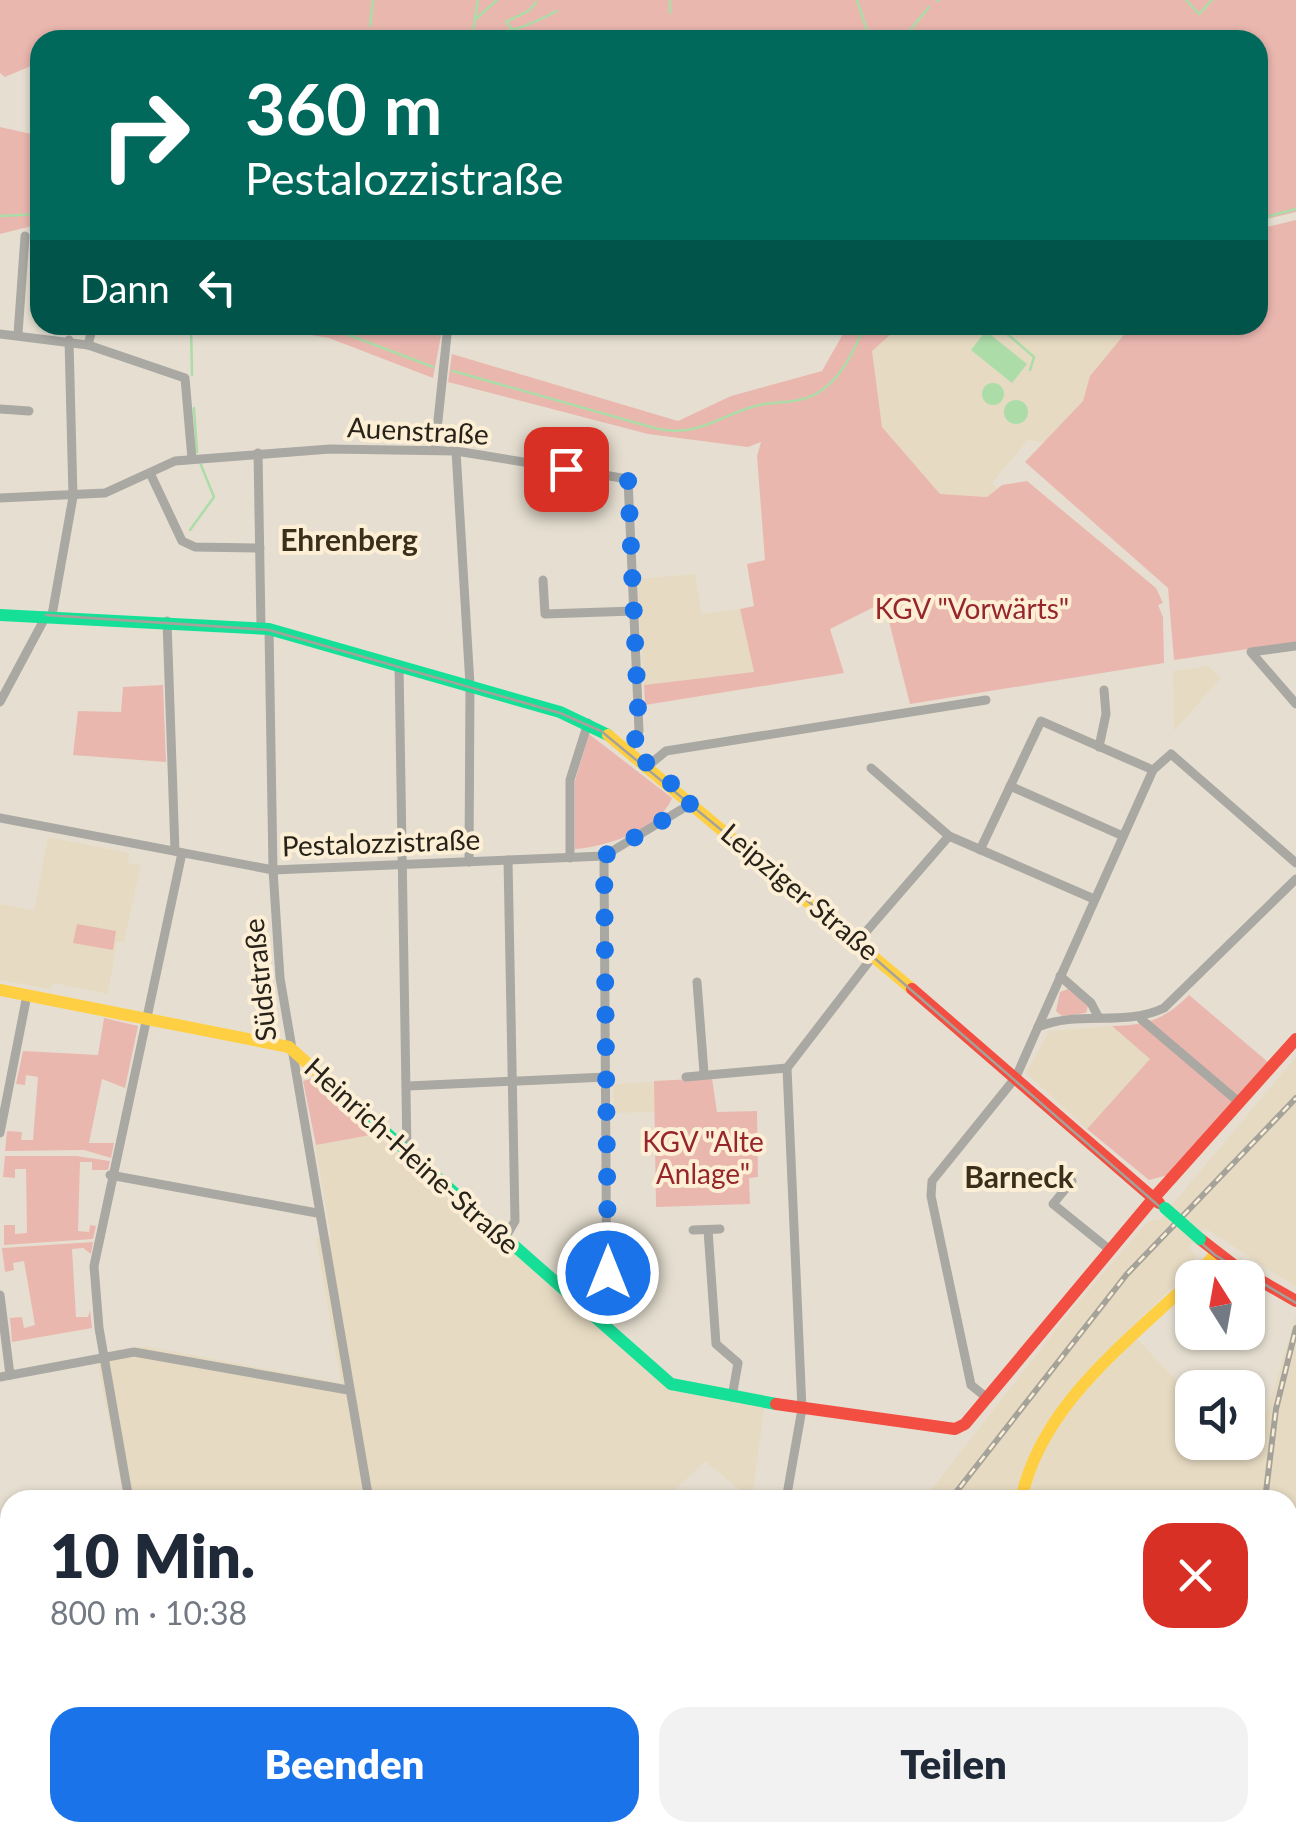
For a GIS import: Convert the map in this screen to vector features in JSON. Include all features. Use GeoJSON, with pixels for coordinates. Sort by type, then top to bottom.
{"type":"FeatureCollection","features":[{"type":"Feature","properties":{"kind":"street"},"geometry":{"type":"LineString","coordinates":[[18,334],[25,236]]}},
{"type":"Feature","properties":{"kind":"street"},"geometry":{"type":"LineString","coordinates":[[0,334],[88,344],[185,378],[192,459]]}},
{"type":"Feature","properties":{"kind":"street"},"geometry":{"type":"LineString","coordinates":[[88,344],[90,335]]}},
{"type":"Feature","properties":{"kind":"street"},"geometry":{"type":"LineString","coordinates":[[435,450],[447,335]]}},
{"type":"Feature","properties":{"kind":"street"},"geometry":{"type":"LineString","coordinates":[[0,702],[49,615],[73,498],[69,340]]}},
{"type":"Feature","properties":{"kind":"street"},"geometry":{"type":"LineString","coordinates":[[0,409],[29,411]]}},
{"type":"Feature","properties":{"kind":"street"},"geometry":{"type":"LineString","coordinates":[[456,451],[470,686],[469,862]]}},
{"type":"Feature","properties":{"kind":"street","name":"Auenstraße"},"geometry":{"type":"LineString","coordinates":[[0,498],[73,498],[116,490],[174,461],[258,453],[456,451],[628,479],[639,732],[630,749]]}},
{"type":"Feature","properties":{"kind":"street","name":"Südstraße"},"geometry":{"type":"LineString","coordinates":[[258,453],[273,870],[290,1047],[367,1490]]}},
{"type":"Feature","properties":{"kind":"street"},"geometry":{"type":"LineString","coordinates":[[150,473],[182,541],[195,547],[260,548]]}},
{"type":"Feature","properties":{"kind":"street"},"geometry":{"type":"LineString","coordinates":[[542,580],[544,614],[634,610]]}},
{"type":"Feature","properties":{"kind":"street","name":"Leipziger Straße"},"geometry":{"type":"LineString","coordinates":[[0,615],[265,628],[588,723],[630,749],[858,941],[1216,1253],[1296,1301]]}},
{"type":"Feature","properties":{"kind":"street"},"geometry":{"type":"LineString","coordinates":[[126,1490],[94,1266],[178,852],[167,621]]}},
{"type":"Feature","properties":{"kind":"street"},"geometry":{"type":"LineString","coordinates":[[1296,646],[1251,652],[1296,704]]}},
{"type":"Feature","properties":{"kind":"street"},"geometry":{"type":"LineString","coordinates":[[400,665],[407,1152]]}},
{"type":"Feature","properties":{"kind":"street"},"geometry":{"type":"LineString","coordinates":[[1099,747],[1106,714],[1104,690]]}},
{"type":"Feature","properties":{"kind":"street"},"geometry":{"type":"LineString","coordinates":[[649,765],[666,751],[986,700]]}},
{"type":"Feature","properties":{"kind":"street"},"geometry":{"type":"LineString","coordinates":[[980,850],[1040,721],[1153,770]]}},
{"type":"Feature","properties":{"kind":"street"},"geometry":{"type":"LineString","coordinates":[[570,858],[570,780],[588,723]]}},
{"type":"Feature","properties":{"kind":"street"},"geometry":{"type":"LineString","coordinates":[[987,1398],[970,1385],[931,1196],[932,1180],[1016,1078],[1153,770],[1172,754],[1296,863]]}},
{"type":"Feature","properties":{"kind":"street"},"geometry":{"type":"LineString","coordinates":[[871,768],[949,836],[1094,900]]}},
{"type":"Feature","properties":{"kind":"street"},"geometry":{"type":"LineString","coordinates":[[1010,786],[1123,836]]}},
{"type":"Feature","properties":{"kind":"street","name":"Pestalozzistraße"},"geometry":{"type":"LineString","coordinates":[[0,818],[273,870],[604,856],[693,802]]}},
{"type":"Feature","properties":{"kind":"street"},"geometry":{"type":"LineString","coordinates":[[858,941],[949,836]]}},
{"type":"Feature","properties":{"kind":"street"},"geometry":{"type":"LineString","coordinates":[[604,856],[607,1329]]}},
{"type":"Feature","properties":{"kind":"street"},"geometry":{"type":"LineString","coordinates":[[504,1238],[515,1222],[508,860]]}},
{"type":"Feature","properties":{"kind":"street"},"geometry":{"type":"LineString","coordinates":[[1038,1027],[1056,1020],[1141,1019],[1164,1008],[1296,879]]}},
{"type":"Feature","properties":{"kind":"street"},"geometry":{"type":"LineString","coordinates":[[788,1490],[802,1410],[788,1068],[874,955]]}},
{"type":"Feature","properties":{"kind":"street"},"geometry":{"type":"LineString","coordinates":[[1060,976],[1091,1003],[1099,1018]]}},
{"type":"Feature","properties":{"kind":"street"},"geometry":{"type":"LineString","coordinates":[[697,982],[704,1073]]}},
{"type":"Feature","properties":{"kind":"street","name":"Heinrich-Heine-Straße"},"geometry":{"type":"LineString","coordinates":[[0,990],[290,1047],[670,1384],[802,1410],[956,1430],[1153,1198],[1296,1039]]}},
{"type":"Feature","properties":{"kind":"street"},"geometry":{"type":"LineString","coordinates":[[0,1133],[28,995]]}},
{"type":"Feature","properties":{"kind":"street"},"geometry":{"type":"LineString","coordinates":[[1141,1019],[1240,1103]]}},
{"type":"Feature","properties":{"kind":"street"},"geometry":{"type":"LineString","coordinates":[[686,1077],[788,1068]]}},
{"type":"Feature","properties":{"kind":"street"},"geometry":{"type":"LineString","coordinates":[[408,1086],[606,1077]]}},
{"type":"Feature","properties":{"kind":"street"},"geometry":{"type":"LineString","coordinates":[[110,1175],[317,1213]]}},
{"type":"Feature","properties":{"kind":"street"},"geometry":{"type":"LineString","coordinates":[[1072,1181],[1053,1204],[1110,1250]]}},
{"type":"Feature","properties":{"kind":"street"},"geometry":{"type":"LineString","coordinates":[[693,1230],[714,1230],[716,1344],[738,1362],[732,1397]]}},
{"type":"Feature","properties":{"kind":"street"},"geometry":{"type":"LineString","coordinates":[[1210,1260],[1216,1253]]}},
{"type":"Feature","properties":{"kind":"street"},"geometry":{"type":"LineString","coordinates":[[0,1295],[5,1376],[153,1353],[348,1390]]}},
{"type":"Feature","properties":{"kind":"street"},"geometry":{"type":"LineString","coordinates":[[1023,1490],[1027,1464],[1044,1431],[1175,1298]]}},
{"type":"Feature","properties":{"kind":"shaded area"},"geometry":{"type":"Polygon","coordinates":[[[889,335],[1124,335],[1088,382],[1083,401],[1043,443],[1028,440],[992,483],[997,487],[988,497],[940,494],[882,427],[871,351],[889,335]]]}},
{"type":"Feature","properties":{"kind":"shaded area"},"geometry":{"type":"Polygon","coordinates":[[[983,335],[991,335],[1027,364],[1012,383],[971,350],[983,335]]]}},
{"type":"Feature","properties":{"kind":"shaded area"},"geometry":{"type":"Polygon","coordinates":[[[989,383],[997,383],[1004,394],[997,405],[989,405],[982,398],[982,390],[989,383]]]}},
{"type":"Feature","properties":{"kind":"shaded area"},"geometry":{"type":"Polygon","coordinates":[[[1016,400],[1028,412],[1016,424],[1004,412],[1016,400]]]}},
{"type":"Feature","properties":{"kind":"shaded area"},"geometry":{"type":"Polygon","coordinates":[[[695,574],[702,614],[740,609],[754,672],[644,685],[637,579],[695,574]]]}},
{"type":"Feature","properties":{"kind":"shaded area"},"geometry":{"type":"Polygon","coordinates":[[[1208,666],[1221,678],[1174,731],[1173,671],[1208,666]]]}},
{"type":"Feature","properties":{"kind":"shaded area"},"geometry":{"type":"Polygon","coordinates":[[[48,837],[129,853],[128,863],[141,865],[124,942],[117,942],[108,994],[53,983],[51,989],[0,980],[0,904],[34,910],[48,837]]]}},
{"type":"Feature","properties":{"kind":"shaded area"},"geometry":{"type":"Polygon","coordinates":[[[1112,1026],[1150,1059],[1087,1129],[1026,1073],[1049,1031],[1112,1026]]]}},
{"type":"Feature","properties":{"kind":"shaded area"},"geometry":{"type":"Polygon","coordinates":[[[1296,1057],[1296,1287],[1265,1267],[1265,1260],[1254,1260],[1205,1228],[1189,1248],[1196,1260],[1175,1260],[1175,1285],[1129,1330],[1175,1379],[1175,1460],[1265,1460],[1265,1411],[1296,1315],[1296,1490],[931,1490],[1068,1314],[1148,1221],[1159,1220],[1296,1057]]]}},
{"type":"Feature","properties":{"kind":"shaded area"},"geometry":{"type":"Polygon","coordinates":[[[654,1082],[655,1112],[614,1113],[613,1084],[654,1082]]]}},
{"type":"Feature","properties":{"kind":"shaded area"},"geometry":{"type":"Polygon","coordinates":[[[376,1134],[489,1236],[496,1230],[672,1378],[766,1395],[753,1490],[740,1490],[705,1461],[675,1490],[122,1490],[96,1354],[144,1346],[341,1383],[316,1238],[331,1237],[315,1145],[376,1134]]]}},
{"type":"Feature","properties":{"kind":"green space"},"geometry":{"type":"Polygon","coordinates":[[[0,0],[1296,0],[1296,212],[1268,219],[1268,30],[30,30],[30,66],[5,77],[0,73],[0,0]]]}},
{"type":"Feature","properties":{"kind":"green space"},"geometry":{"type":"Polygon","coordinates":[[[0,127],[30,134],[30,226],[0,234],[0,127]]]}},
{"type":"Feature","properties":{"kind":"green space","name":"KGV \"Vorwärts\""},"geometry":{"type":"Polygon","coordinates":[[[1296,220],[1296,642],[1174,660],[1168,588],[1025,462],[1083,401],[1090,376],[1124,335],[1268,335],[1268,227],[1296,220]]]}},
{"type":"Feature","properties":{"kind":"green space"},"geometry":{"type":"Polygon","coordinates":[[[311,335],[441,335],[433,378],[329,338],[311,335]]]}},
{"type":"Feature","properties":{"kind":"green space"},"geometry":{"type":"Polygon","coordinates":[[[842,335],[890,335],[872,351],[882,427],[940,494],[987,497],[1002,485],[1027,481],[1156,588],[1163,603],[1158,605],[1163,617],[1164,663],[910,704],[884,602],[830,629],[844,673],[645,705],[644,685],[754,672],[740,609],[754,606],[747,564],[765,560],[757,456],[761,442],[748,447],[648,434],[448,382],[452,354],[678,421],[731,396],[822,371],[842,335]]]}},
{"type":"Feature","properties":{"kind":"green space"},"geometry":{"type":"Polygon","coordinates":[[[163,685],[166,762],[73,755],[78,711],[121,712],[123,687],[163,685]]]}},
{"type":"Feature","properties":{"kind":"green space"},"geometry":{"type":"Polygon","coordinates":[[[589,734],[672,798],[656,819],[631,834],[602,845],[575,849],[575,781],[589,734]]]}},
{"type":"Feature","properties":{"kind":"green space"},"geometry":{"type":"Polygon","coordinates":[[[77,924],[116,931],[113,950],[73,943],[77,924]]]}},
{"type":"Feature","properties":{"kind":"green space"},"geometry":{"type":"Polygon","coordinates":[[[1068,989],[1088,1006],[1086,1013],[1062,1016],[1056,1011],[1060,992],[1068,989]]]}},
{"type":"Feature","properties":{"kind":"green space"},"geometry":{"type":"Polygon","coordinates":[[[1189,995],[1268,1062],[1168,1175],[1149,1180],[1087,1129],[1150,1059],[1112,1026],[1154,1020],[1189,995]]]}},
{"type":"Feature","properties":{"kind":"green space"},"geometry":{"type":"Polygon","coordinates":[[[104,1018],[138,1026],[125,1088],[102,1079],[89,1143],[114,1143],[111,1158],[84,1150],[5,1151],[7,1131],[22,1132],[21,1140],[33,1140],[38,1077],[26,1075],[25,1085],[16,1084],[23,1051],[98,1055],[104,1018]]]}},
{"type":"Feature","properties":{"kind":"green space"},"geometry":{"type":"Polygon","coordinates":[[[313,1078],[376,1134],[316,1145],[303,1081],[313,1078]]]}},
{"type":"Feature","properties":{"kind":"green space","name":"KGV \"Alte Anlage\""},"geometry":{"type":"Polygon","coordinates":[[[712,1078],[717,1112],[757,1111],[758,1177],[749,1178],[750,1204],[656,1207],[654,1081],[712,1078]]]}},
{"type":"Feature","properties":{"kind":"green space"},"geometry":{"type":"Polygon","coordinates":[[[5,1156],[76,1156],[110,1161],[108,1170],[92,1170],[92,1162],[80,1162],[78,1231],[89,1232],[90,1225],[96,1226],[93,1239],[4,1245],[4,1225],[15,1225],[15,1234],[27,1233],[26,1169],[15,1169],[15,1178],[3,1177],[5,1156]]]}},
{"type":"Feature","properties":{"kind":"green space"},"geometry":{"type":"Polygon","coordinates":[[[93,1242],[91,1254],[83,1248],[72,1249],[76,1317],[88,1317],[90,1310],[92,1328],[12,1342],[10,1318],[22,1317],[24,1328],[35,1325],[24,1261],[13,1263],[14,1270],[5,1272],[2,1248],[93,1242]]]}},
{"type":"Feature","properties":{"kind":"waterway"},"geometry":{"type":"LineString","coordinates":[[370,26],[373,0]]}},
{"type":"Feature","properties":{"kind":"waterway"},"geometry":{"type":"LineString","coordinates":[[473,30],[478,0]]}},
{"type":"Feature","properties":{"kind":"waterway"},"geometry":{"type":"LineString","coordinates":[[476,19],[497,0]]}},
{"type":"Feature","properties":{"kind":"waterway"},"geometry":{"type":"LineString","coordinates":[[670,0],[670,13]]}},
{"type":"Feature","properties":{"kind":"waterway"},"geometry":{"type":"LineString","coordinates":[[857,0],[867,30]]}},
{"type":"Feature","properties":{"kind":"waterway"},"geometry":{"type":"LineString","coordinates":[[1186,0],[1199,14],[1212,0]]}},
{"type":"Feature","properties":{"kind":"waterway"},"geometry":{"type":"LineString","coordinates":[[513,30],[506,22],[530,10],[536,2]]}},
{"type":"Feature","properties":{"kind":"waterway"},"geometry":{"type":"LineString","coordinates":[[910,30],[929,7]]}},
{"type":"Feature","properties":{"kind":"waterway"},"geometry":{"type":"LineString","coordinates":[[510,30],[557,11]]}},
{"type":"Feature","properties":{"kind":"waterway"},"geometry":{"type":"LineString","coordinates":[[1268,216],[1296,209]]}},
{"type":"Feature","properties":{"kind":"waterway"},"geometry":{"type":"LineString","coordinates":[[0,216],[30,214]]}},
{"type":"Feature","properties":{"kind":"waterway"},"geometry":{"type":"LineString","coordinates":[[191,335],[192,375]]}},
{"type":"Feature","properties":{"kind":"waterway"},"geometry":{"type":"LineString","coordinates":[[349,335],[433,367]]}},
{"type":"Feature","properties":{"kind":"waterway"},"geometry":{"type":"LineString","coordinates":[[453,371],[658,429],[685,430],[755,406],[816,394],[840,372],[861,335]]}},
{"type":"Feature","properties":{"kind":"waterway"},"geometry":{"type":"LineString","coordinates":[[1009,335],[1034,357],[1030,370]]}},
{"type":"Feature","properties":{"kind":"waterway"},"geometry":{"type":"LineString","coordinates":[[194,408],[197,452]]}},
{"type":"Feature","properties":{"kind":"waterway"},"geometry":{"type":"LineString","coordinates":[[190,530],[214,497],[201,465]]}},
{"type":"Feature","properties":{"kind":"tram line"},"geometry":{"type":"LineString","coordinates":[[46,615],[269,630],[560,713],[601,731],[832,921],[1215,1255],[1296,1303]]}},
{"type":"Feature","properties":{"kind":"railway"},"geometry":{"type":"LineString","coordinates":[[958,1490],[1127,1274],[1296,1098]]}},
{"type":"Feature","properties":{"kind":"railway"},"geometry":{"type":"LineString","coordinates":[[1266,1490],[1276,1409],[1296,1328]]}},
{"type":"Feature","properties":{"kind":"traffic: fast"},"geometry":{"type":"LineString","coordinates":[[0,615],[269,629],[560,712],[608,735]]}},
{"type":"Feature","properties":{"kind":"traffic: fast"},"geometry":{"type":"LineString","coordinates":[[357,1107],[671,1384],[776,1404]]}},
{"type":"Feature","properties":{"kind":"traffic: fast"},"geometry":{"type":"LineString","coordinates":[[1165,1208],[1200,1239]]}},
{"type":"Feature","properties":{"kind":"traffic: slow"},"geometry":{"type":"LineString","coordinates":[[608,735],[912,989]]}},
{"type":"Feature","properties":{"kind":"traffic: slow"},"geometry":{"type":"LineString","coordinates":[[0,990],[289,1047],[357,1107]]}},
{"type":"Feature","properties":{"kind":"traffic: slow"},"geometry":{"type":"LineString","coordinates":[[1210,1260],[1216,1253]]}},
{"type":"Feature","properties":{"kind":"traffic: slow"},"geometry":{"type":"LineString","coordinates":[[1024,1490],[1031,1466],[1066,1406],[1089,1378],[1175,1296]]}},
{"type":"Feature","properties":{"kind":"traffic: jam"},"geometry":{"type":"LineString","coordinates":[[912,989],[1159,1203]]}},
{"type":"Feature","properties":{"kind":"traffic: jam"},"geometry":{"type":"LineString","coordinates":[[776,1404],[955,1429],[965,1424],[1152,1200],[1296,1039]]}},
{"type":"Feature","properties":{"kind":"traffic: jam"},"geometry":{"type":"LineString","coordinates":[[1200,1239],[1235,1266],[1296,1301]]}},
{"type":"Feature","properties":{"kind":"district","name":"Ehrenberg"},"geometry":{"type":"Point","coordinates":[349,541]}},
{"type":"Feature","properties":{"kind":"district","name":"Barneck"},"geometry":{"type":"Point","coordinates":[1019,1178]}},
{"type":"Feature","properties":{"kind":"route"},"geometry":{"type":"LineString","coordinates":[[566,469],[628,479],[639,732],[630,749],[693,802],[604,856],[608,1273]]}}]}
